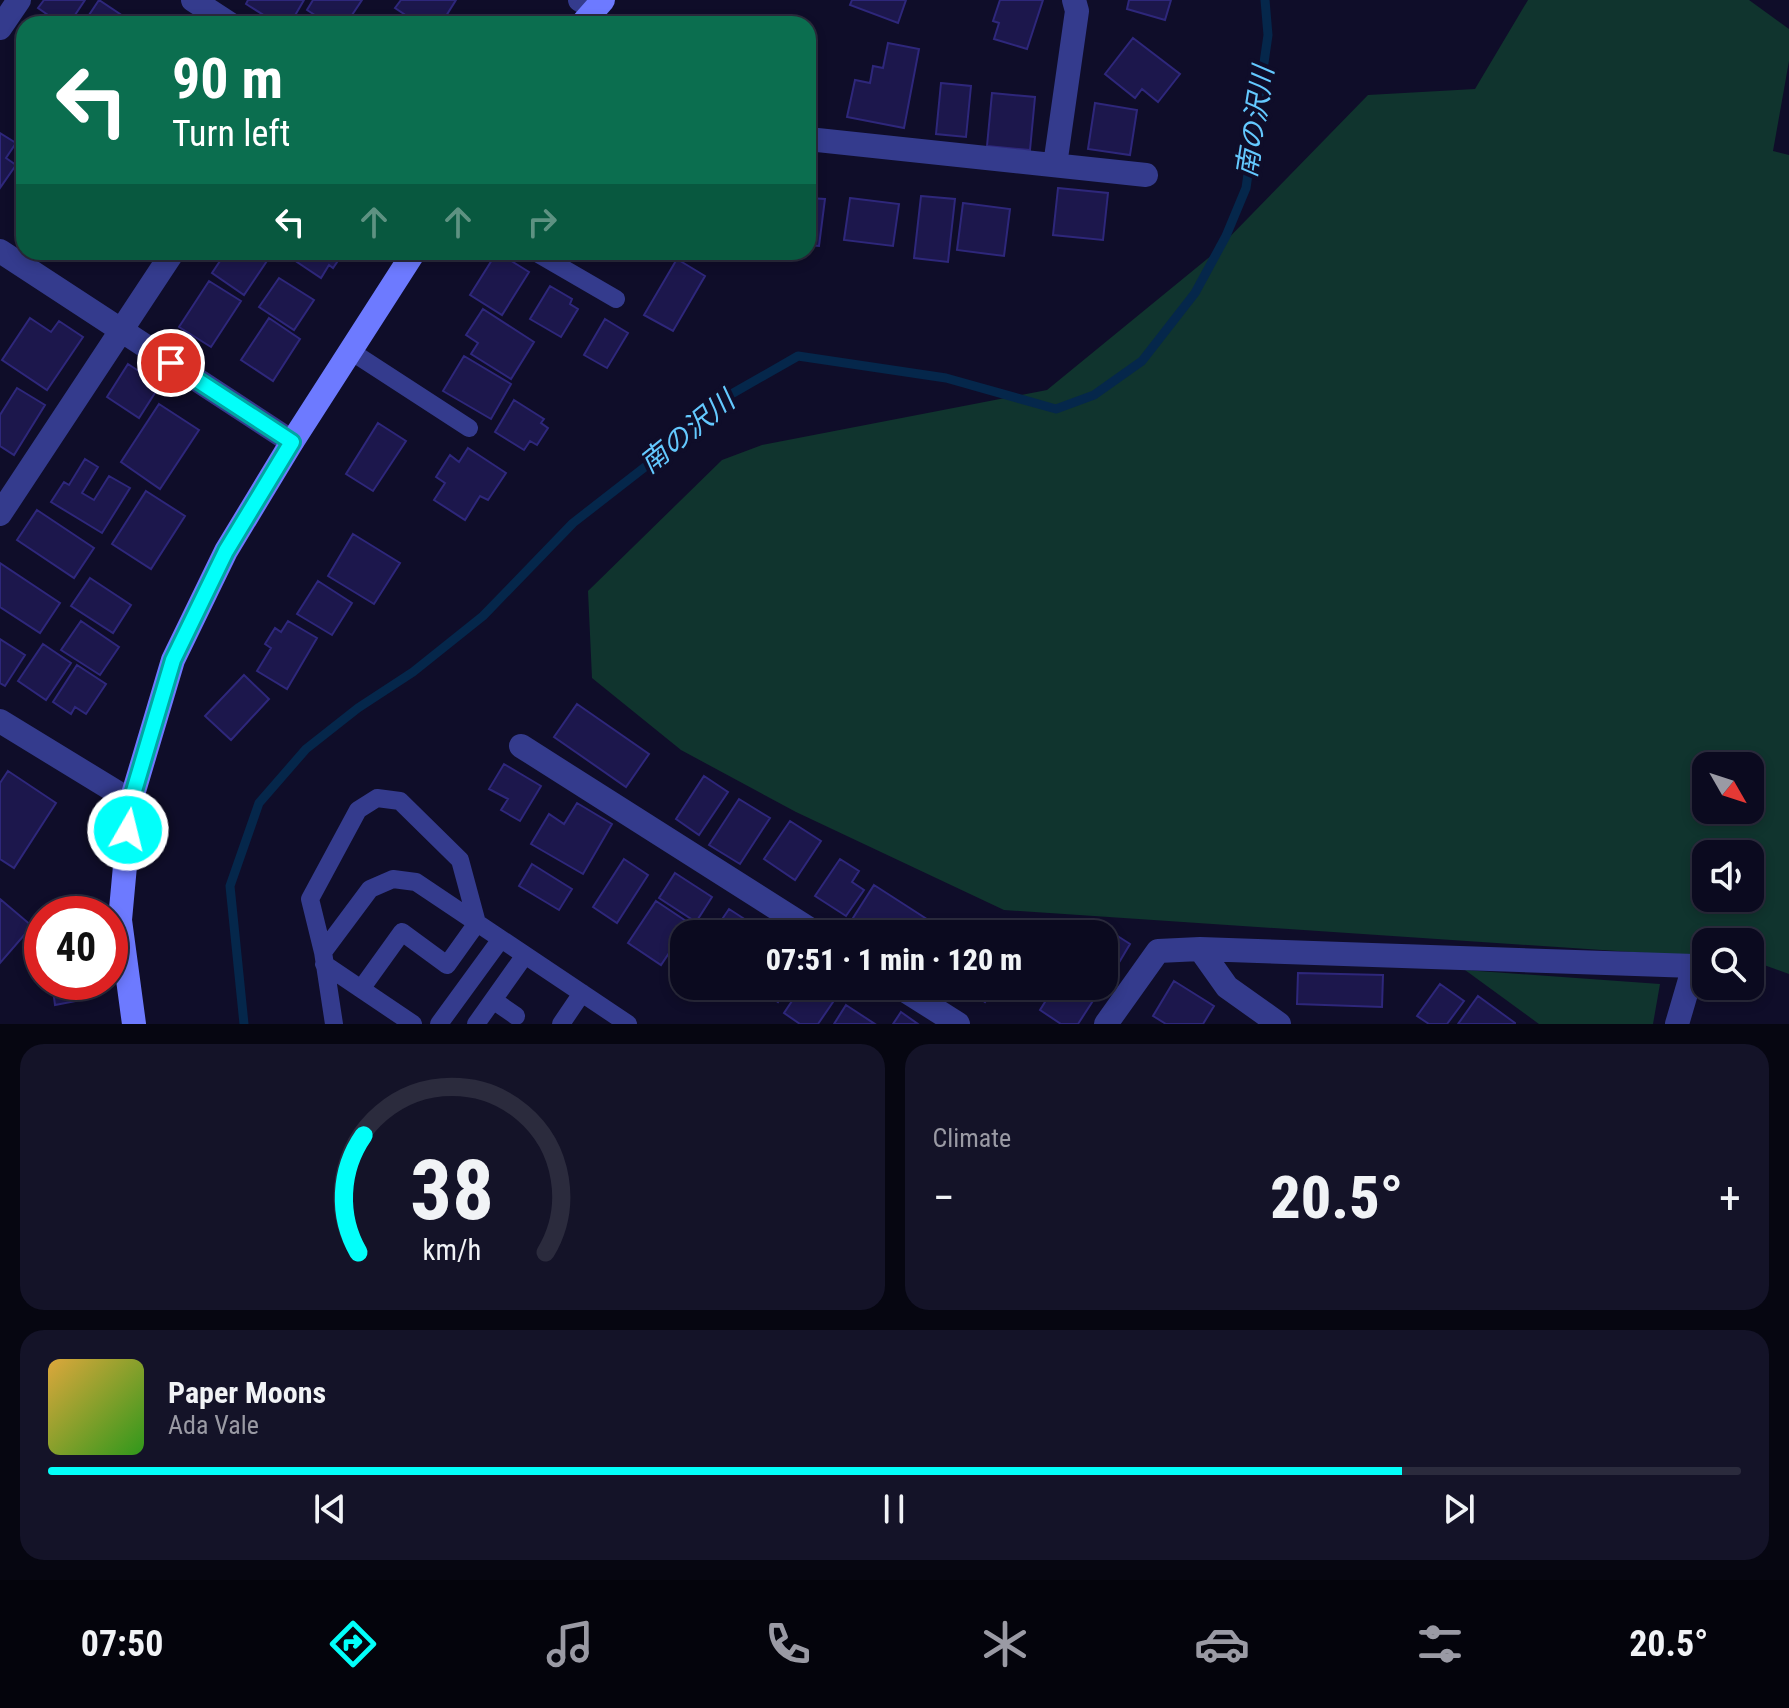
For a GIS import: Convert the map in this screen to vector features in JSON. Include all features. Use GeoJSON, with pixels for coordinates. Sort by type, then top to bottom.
{"type":"FeatureCollection","features":[{"type":"Feature","properties":{"kind":"street"},"geometry":{"type":"LineString","coordinates":[[0,28],[19,0]]}},
{"type":"Feature","properties":{"kind":"street"},"geometry":{"type":"LineString","coordinates":[[193,0],[218,16]]}},
{"type":"Feature","properties":{"kind":"street"},"geometry":{"type":"LineString","coordinates":[[1055,165],[1077,11],[1074,0]]}},
{"type":"Feature","properties":{"kind":"street"},"geometry":{"type":"LineString","coordinates":[[816,140],[1146,175]]}},
{"type":"Feature","properties":{"kind":"street"},"geometry":{"type":"LineString","coordinates":[[0,251],[292,442]]}},
{"type":"Feature","properties":{"kind":"street"},"geometry":{"type":"LineString","coordinates":[[0,514],[8,486],[122,331],[168,260]]}},
{"type":"Feature","properties":{"kind":"street"},"geometry":{"type":"LineString","coordinates":[[134,1024],[120,920],[131,801],[173,660],[226,551],[409,260]]}},
{"type":"Feature","properties":{"kind":"street"},"geometry":{"type":"LineString","coordinates":[[0,721],[131,801]]}},
{"type":"Feature","properties":{"kind":"street"},"geometry":{"type":"LineString","coordinates":[[521,746],[795,920]]}},
{"type":"Feature","properties":{"kind":"street"},"geometry":{"type":"LineString","coordinates":[[1200,949],[1227,987],[1279,1024]]}},
{"type":"Feature","properties":{"kind":"street"},"geometry":{"type":"LineString","coordinates":[[1106,1024],[1158,951],[1200,949],[1694,966],[1677,1024]]}},
{"type":"Feature","properties":{"kind":"street"},"geometry":{"type":"LineString","coordinates":[[920,1000],[958,1024]]}},
{"type":"Feature","properties":{"kind":"lane"},"geometry":{"type":"LineString","coordinates":[[549,260],[616,299]]}},
{"type":"Feature","properties":{"kind":"lane"},"geometry":{"type":"LineString","coordinates":[[352,352],[469,428]]}},
{"type":"Feature","properties":{"kind":"lane"},"geometry":{"type":"LineString","coordinates":[[334,1024],[324,958],[310,899],[358,810],[377,798],[400,801],[460,860],[477,923]]}},
{"type":"Feature","properties":{"kind":"lane"},"geometry":{"type":"LineString","coordinates":[[324,958],[370,889],[393,879],[416,882],[628,1024]]}},
{"type":"Feature","properties":{"kind":"lane"},"geometry":{"type":"LineString","coordinates":[[361,989],[402,932],[447,965],[477,923]]}},
{"type":"Feature","properties":{"kind":"lane"},"geometry":{"type":"LineString","coordinates":[[439,1024],[501,939]]}},
{"type":"Feature","properties":{"kind":"lane"},"geometry":{"type":"LineString","coordinates":[[476,1024],[525,955]]}},
{"type":"Feature","properties":{"kind":"lane"},"geometry":{"type":"LineString","coordinates":[[324,958],[361,989],[413,1024]]}},
{"type":"Feature","properties":{"kind":"lane"},"geometry":{"type":"LineString","coordinates":[[561,1024],[582,993]]}},
{"type":"Feature","properties":{"kind":"lane"},"geometry":{"type":"LineString","coordinates":[[493,1000],[516,1016]]}},
{"type":"Feature","properties":{"kind":"green space"},"geometry":{"type":"Polygon","coordinates":[[[1528,0],[1749,0],[1789,29],[1789,61],[1773,151],[1789,155],[1789,974],[1764,965],[1764,928],[1692,928],[1692,956],[1004,910],[796,812],[681,750],[592,678],[588,591],[722,460],[762,445],[1047,390],[1212,255],[1368,95],[1475,89],[1528,0]]]}},
{"type":"Feature","properties":{"kind":"green space"},"geometry":{"type":"Polygon","coordinates":[[[1465,970],[1660,984],[1653,1024],[1539,1024],[1465,970]]]}},
{"type":"Feature","properties":{"kind":"building"},"geometry":{"type":"Polygon","coordinates":[[[44,0],[85,0],[74,16],[50,16],[38,8],[44,0]]]}},
{"type":"Feature","properties":{"kind":"building"},"geometry":{"type":"Polygon","coordinates":[[[99,0],[123,16],[88,16],[99,0]]]}},
{"type":"Feature","properties":{"kind":"building"},"geometry":{"type":"Polygon","coordinates":[[[248,0],[304,0],[295,16],[265,16],[246,4],[248,0]]]}},
{"type":"Feature","properties":{"kind":"building"},"geometry":{"type":"Polygon","coordinates":[[[313,0],[362,0],[351,16],[316,16],[307,10],[313,0]]]}},
{"type":"Feature","properties":{"kind":"building"},"geometry":{"type":"Polygon","coordinates":[[[401,0],[456,0],[446,16],[407,16],[395,8],[401,0]]]}},
{"type":"Feature","properties":{"kind":"building"},"geometry":{"type":"Polygon","coordinates":[[[852,0],[906,0],[898,23],[850,5],[852,0]]]}},
{"type":"Feature","properties":{"kind":"building"},"geometry":{"type":"Polygon","coordinates":[[[1000,0],[1043,0],[1027,49],[994,39],[999,23],[993,21],[1000,0]]]}},
{"type":"Feature","properties":{"kind":"building"},"geometry":{"type":"Polygon","coordinates":[[[1129,0],[1171,0],[1165,20],[1127,9],[1129,0]]]}},
{"type":"Feature","properties":{"kind":"building"},"geometry":{"type":"Polygon","coordinates":[[[1133,38],[1180,74],[1158,102],[1142,89],[1135,98],[1105,74],[1133,38]]]}},
{"type":"Feature","properties":{"kind":"building"},"geometry":{"type":"Polygon","coordinates":[[[888,43],[919,49],[904,128],[847,117],[855,80],[870,83],[873,66],[883,68],[888,43]]]}},
{"type":"Feature","properties":{"kind":"building"},"geometry":{"type":"Polygon","coordinates":[[[941,83],[971,86],[966,137],[936,134],[941,83]]]}},
{"type":"Feature","properties":{"kind":"building"},"geometry":{"type":"Polygon","coordinates":[[[992,93],[1035,97],[1030,150],[987,146],[992,93]]]}},
{"type":"Feature","properties":{"kind":"building"},"geometry":{"type":"Polygon","coordinates":[[[1095,103],[1137,110],[1130,155],[1088,149],[1095,103]]]}},
{"type":"Feature","properties":{"kind":"building"},"geometry":{"type":"Polygon","coordinates":[[[0,133],[16,143],[6,158],[16,165],[0,188],[0,133]]]}},
{"type":"Feature","properties":{"kind":"building"},"geometry":{"type":"Polygon","coordinates":[[[1058,188],[1108,193],[1103,240],[1053,235],[1058,188]]]}},
{"type":"Feature","properties":{"kind":"building"},"geometry":{"type":"Polygon","coordinates":[[[921,196],[955,199],[948,262],[914,258],[921,196]]]}},
{"type":"Feature","properties":{"kind":"building"},"geometry":{"type":"Polygon","coordinates":[[[816,198],[825,199],[819,246],[816,246],[816,198]]]}},
{"type":"Feature","properties":{"kind":"building"},"geometry":{"type":"Polygon","coordinates":[[[850,198],[899,204],[893,246],[844,240],[850,198]]]}},
{"type":"Feature","properties":{"kind":"building"},"geometry":{"type":"Polygon","coordinates":[[[963,203],[1010,209],[1004,256],[957,250],[963,203]]]}},
{"type":"Feature","properties":{"kind":"building"},"geometry":{"type":"Polygon","coordinates":[[[221,260],[268,260],[244,295],[212,273],[221,260]]]}},
{"type":"Feature","properties":{"kind":"building"},"geometry":{"type":"Polygon","coordinates":[[[294,260],[338,260],[333,268],[329,265],[321,278],[294,260]]]}},
{"type":"Feature","properties":{"kind":"building"},"geometry":{"type":"Polygon","coordinates":[[[492,260],[510,260],[529,272],[502,315],[470,295],[492,260]]]}},
{"type":"Feature","properties":{"kind":"building"},"geometry":{"type":"Polygon","coordinates":[[[676,260],[705,276],[673,331],[644,315],[676,260]]]}},
{"type":"Feature","properties":{"kind":"building"},"geometry":{"type":"Polygon","coordinates":[[[279,278],[314,300],[294,330],[259,307],[279,278]]]}},
{"type":"Feature","properties":{"kind":"building"},"geometry":{"type":"Polygon","coordinates":[[[209,281],[241,301],[211,347],[179,327],[209,281]]]}},
{"type":"Feature","properties":{"kind":"building"},"geometry":{"type":"Polygon","coordinates":[[[550,286],[572,299],[570,304],[578,309],[561,337],[530,319],[550,286]]]}},
{"type":"Feature","properties":{"kind":"building"},"geometry":{"type":"Polygon","coordinates":[[[483,309],[534,342],[511,379],[471,354],[478,343],[466,335],[483,309]]]}},
{"type":"Feature","properties":{"kind":"building"},"geometry":{"type":"Polygon","coordinates":[[[30,318],[51,332],[59,321],[83,337],[47,390],[2,360],[30,318]]]}},
{"type":"Feature","properties":{"kind":"building"},"geometry":{"type":"Polygon","coordinates":[[[269,318],[300,339],[273,381],[241,360],[269,318]]]}},
{"type":"Feature","properties":{"kind":"building"},"geometry":{"type":"Polygon","coordinates":[[[605,319],[628,333],[607,368],[584,355],[605,319]]]}},
{"type":"Feature","properties":{"kind":"building"},"geometry":{"type":"Polygon","coordinates":[[[464,356],[511,384],[491,419],[443,391],[464,356]]]}},
{"type":"Feature","properties":{"kind":"building"},"geometry":{"type":"Polygon","coordinates":[[[128,364],[160,385],[139,418],[107,397],[128,364]]]}},
{"type":"Feature","properties":{"kind":"building"},"geometry":{"type":"Polygon","coordinates":[[[17,388],[45,405],[14,455],[0,446],[0,415],[17,388]]]}},
{"type":"Feature","properties":{"kind":"building"},"geometry":{"type":"Polygon","coordinates":[[[514,400],[544,419],[541,423],[548,428],[537,445],[530,441],[524,450],[495,432],[514,400]]]}},
{"type":"Feature","properties":{"kind":"building"},"geometry":{"type":"Polygon","coordinates":[[[159,404],[199,430],[160,489],[121,462],[159,404]]]}},
{"type":"Feature","properties":{"kind":"building"},"geometry":{"type":"Polygon","coordinates":[[[378,423],[406,441],[373,491],[346,474],[378,423]]]}},
{"type":"Feature","properties":{"kind":"building"},"geometry":{"type":"Polygon","coordinates":[[[468,448],[506,473],[488,500],[480,496],[465,520],[434,500],[445,483],[436,477],[450,455],[459,462],[468,448]]]}},
{"type":"Feature","properties":{"kind":"building"},"geometry":{"type":"Polygon","coordinates":[[[85,459],[98,467],[82,493],[94,500],[109,476],[130,488],[102,533],[51,502],[64,482],[69,485],[85,459]]]}},
{"type":"Feature","properties":{"kind":"building"},"geometry":{"type":"Polygon","coordinates":[[[146,491],[185,516],[151,569],[112,544],[146,491]]]}},
{"type":"Feature","properties":{"kind":"building"},"geometry":{"type":"Polygon","coordinates":[[[37,510],[94,548],[74,578],[17,540],[37,510]]]}},
{"type":"Feature","properties":{"kind":"building"},"geometry":{"type":"Polygon","coordinates":[[[353,534],[400,563],[374,604],[328,576],[353,534]]]}},
{"type":"Feature","properties":{"kind":"building"},"geometry":{"type":"Polygon","coordinates":[[[0,563],[60,603],[40,633],[0,607],[0,563]]]}},
{"type":"Feature","properties":{"kind":"building"},"geometry":{"type":"Polygon","coordinates":[[[90,578],[131,605],[113,633],[71,606],[90,578]]]}},
{"type":"Feature","properties":{"kind":"building"},"geometry":{"type":"Polygon","coordinates":[[[318,581],[352,603],[332,635],[297,614],[318,581]]]}},
{"type":"Feature","properties":{"kind":"building"},"geometry":{"type":"Polygon","coordinates":[[[81,621],[119,647],[100,675],[61,650],[81,621]]]}},
{"type":"Feature","properties":{"kind":"building"},"geometry":{"type":"Polygon","coordinates":[[[288,621],[317,638],[287,689],[257,671],[271,648],[265,644],[275,628],[281,632],[288,621]]]}},
{"type":"Feature","properties":{"kind":"building"},"geometry":{"type":"Polygon","coordinates":[[[0,639],[25,655],[5,686],[0,683],[0,639]]]}},
{"type":"Feature","properties":{"kind":"building"},"geometry":{"type":"Polygon","coordinates":[[[43,644],[71,663],[46,700],[18,681],[43,644]]]}},
{"type":"Feature","properties":{"kind":"building"},"geometry":{"type":"Polygon","coordinates":[[[77,665],[106,684],[86,714],[75,707],[71,714],[53,702],[77,665]]]}},
{"type":"Feature","properties":{"kind":"building"},"geometry":{"type":"Polygon","coordinates":[[[244,675],[269,699],[231,740],[205,716],[244,675]]]}},
{"type":"Feature","properties":{"kind":"building"},"geometry":{"type":"Polygon","coordinates":[[[577,704],[649,754],[626,787],[554,737],[577,704]]]}},
{"type":"Feature","properties":{"kind":"building"},"geometry":{"type":"Polygon","coordinates":[[[504,764],[541,786],[520,821],[501,810],[508,799],[489,789],[504,764]]]}},
{"type":"Feature","properties":{"kind":"building"},"geometry":{"type":"Polygon","coordinates":[[[8,771],[56,803],[14,868],[0,859],[0,783],[8,771]]]}},
{"type":"Feature","properties":{"kind":"building"},"geometry":{"type":"Polygon","coordinates":[[[704,776],[728,792],[699,835],[676,819],[704,776]]]}},
{"type":"Feature","properties":{"kind":"building"},"geometry":{"type":"Polygon","coordinates":[[[739,799],[770,818],[740,864],[709,845],[739,799]]]}},
{"type":"Feature","properties":{"kind":"building"},"geometry":{"type":"Polygon","coordinates":[[[577,803],[612,824],[583,874],[531,844],[549,814],[564,824],[577,803]]]}},
{"type":"Feature","properties":{"kind":"building"},"geometry":{"type":"Polygon","coordinates":[[[790,821],[821,841],[795,880],[764,859],[790,821]]]}},
{"type":"Feature","properties":{"kind":"building"},"geometry":{"type":"Polygon","coordinates":[[[624,859],[648,875],[617,923],[593,907],[624,859]]]}},
{"type":"Feature","properties":{"kind":"building"},"geometry":{"type":"Polygon","coordinates":[[[840,859],[859,871],[852,882],[864,890],[846,916],[815,896],[840,859]]]}},
{"type":"Feature","properties":{"kind":"building"},"geometry":{"type":"Polygon","coordinates":[[[532,864],[572,889],[559,910],[519,886],[532,864]]]}},
{"type":"Feature","properties":{"kind":"building"},"geometry":{"type":"Polygon","coordinates":[[[675,873],[712,897],[697,920],[659,898],[675,873]]]}},
{"type":"Feature","properties":{"kind":"building"},"geometry":{"type":"Polygon","coordinates":[[[874,885],[928,920],[856,920],[853,918],[874,885]]]}},
{"type":"Feature","properties":{"kind":"building"},"geometry":{"type":"Polygon","coordinates":[[[0,899],[24,919],[24,935],[0,963],[0,899]]]}},
{"type":"Feature","properties":{"kind":"building"},"geometry":{"type":"Polygon","coordinates":[[[656,901],[684,920],[670,920],[670,952],[661,965],[628,943],[656,901]]]}},
{"type":"Feature","properties":{"kind":"building"},"geometry":{"type":"Polygon","coordinates":[[[729,909],[746,920],[722,920],[729,909]]]}},
{"type":"Feature","properties":{"kind":"building"},"geometry":{"type":"Polygon","coordinates":[[[1118,936],[1130,944],[1118,964],[1118,936]]]}},
{"type":"Feature","properties":{"kind":"building"},"geometry":{"type":"Polygon","coordinates":[[[1298,973],[1383,975],[1382,1007],[1297,1004],[1298,973]]]}},
{"type":"Feature","properties":{"kind":"building"},"geometry":{"type":"Polygon","coordinates":[[[1174,981],[1214,1006],[1203,1024],[1166,1024],[1153,1016],[1174,981]]]}},
{"type":"Feature","properties":{"kind":"building"},"geometry":{"type":"Polygon","coordinates":[[[1440,984],[1464,1001],[1447,1024],[1429,1024],[1417,1016],[1440,984]]]}},
{"type":"Feature","properties":{"kind":"building"},"geometry":{"type":"Polygon","coordinates":[[[1478,996],[1515,1023],[1515,1024],[1458,1024],[1478,996]]]}},
{"type":"Feature","properties":{"kind":"building"},"geometry":{"type":"Polygon","coordinates":[[[54,1000],[76,1000],[76,1001],[55,1005],[54,1000]]]}},
{"type":"Feature","properties":{"kind":"building"},"geometry":{"type":"Polygon","coordinates":[[[793,1000],[834,1000],[818,1024],[800,1024],[784,1013],[793,1000]]]}},
{"type":"Feature","properties":{"kind":"building"},"geometry":{"type":"Polygon","coordinates":[[[1046,1000],[1093,1000],[1078,1024],[1061,1024],[1040,1010],[1046,1000]]]}},
{"type":"Feature","properties":{"kind":"building"},"geometry":{"type":"Polygon","coordinates":[[[846,1005],[875,1024],[834,1024],[846,1005]]]}},
{"type":"Feature","properties":{"kind":"building"},"geometry":{"type":"Polygon","coordinates":[[[901,1012],[918,1024],[893,1024],[901,1012]]]}},
{"type":"Feature","properties":{"kind":"waterway","name":"南の沢川"},"geometry":{"type":"LineString","coordinates":[[244,1024],[230,886],[259,803],[306,749],[358,708],[413,672],[483,616],[573,523],[677,442],[721,400],[798,356],[946,378],[1056,409],[1094,395],[1142,361],[1195,293],[1226,236],[1246,188],[1268,35],[1265,0]]}},
{"type":"Feature","properties":{"kind":"route"},"geometry":{"type":"LineString","coordinates":[[128,830],[131,801],[173,660],[226,551],[292,442],[171,363]]}}]}
